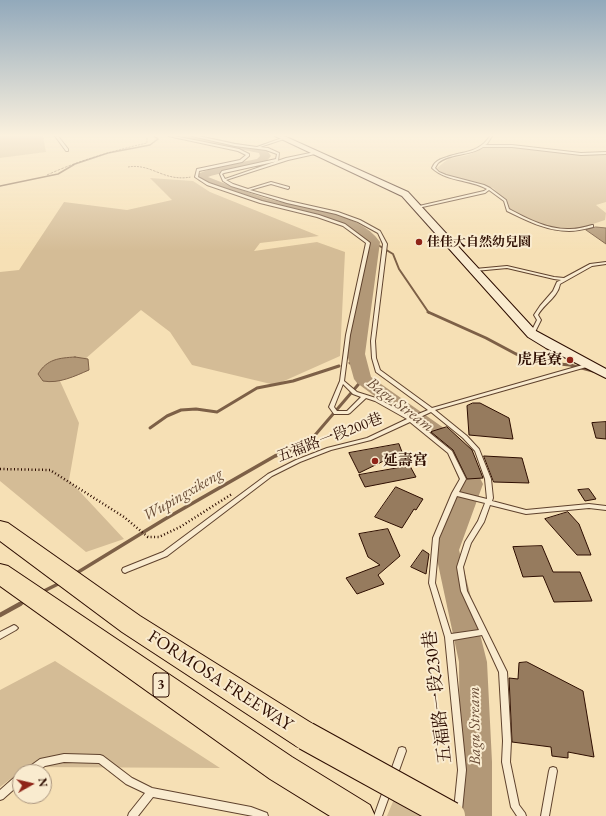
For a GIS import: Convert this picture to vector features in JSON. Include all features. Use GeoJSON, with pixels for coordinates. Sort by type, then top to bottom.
{"type":"FeatureCollection","features":[{"type":"Feature","properties":{"kind":"highway","name":"FORMOSA FREEWAY"},"geometry":{"type":"LineString","coordinates":[[0,529],[131,624],[306,736],[451,816]]}},
{"type":"Feature","properties":{"kind":"highway","name":"3"},"geometry":{"type":"LineString","coordinates":[[0,573],[281,768],[359,816]]}},
{"type":"Feature","properties":{"kind":"main road"},"geometry":{"type":"LineString","coordinates":[[364,174],[394,187],[405,194],[419,207],[532,334],[606,374]]}},
{"type":"Feature","properties":{"kind":"lane"},"geometry":{"type":"LineString","coordinates":[[221,174],[224,180],[248,190],[288,202],[337,213],[359,221],[379,232],[385,247],[385,253],[373,341],[378,371],[465,437],[477,450],[488,479],[490,498],[481,522],[468,542],[460,567],[464,591],[482,632],[503,672],[507,741],[506,762],[515,807],[522,816]]}},
{"type":"Feature","properties":{"kind":"lane"},"geometry":{"type":"LineString","coordinates":[[224,180],[242,174]]}},
{"type":"Feature","properties":{"kind":"lane"},"geometry":{"type":"LineString","coordinates":[[441,174],[489,189],[505,201],[508,210],[554,230],[569,231],[592,226]]}},
{"type":"Feature","properties":{"kind":"lane"},"geometry":{"type":"LineString","coordinates":[[196,176],[208,184],[261,202],[344,224],[368,243],[348,335],[342,381],[331,407],[336,413],[348,412],[364,396]]}},
{"type":"Feature","properties":{"kind":"lane"},"geometry":{"type":"LineString","coordinates":[[248,190],[271,183],[288,188]]}},
{"type":"Feature","properties":{"kind":"lane"},"geometry":{"type":"LineString","coordinates":[[419,207],[485,192],[489,189]]}},
{"type":"Feature","properties":{"kind":"lane"},"geometry":{"type":"LineString","coordinates":[[532,334],[539,320],[536,315],[539,308],[556,291],[558,283],[591,265],[606,263]]}},
{"type":"Feature","properties":{"kind":"lane"},"geometry":{"type":"LineString","coordinates":[[476,270],[507,267],[563,279]]}},
{"type":"Feature","properties":{"kind":"lane","name":"五福路一段200巷"},"geometry":{"type":"LineString","coordinates":[[124,570],[165,554],[192,536],[232,502],[254,486],[270,475],[298,461],[329,449],[369,439],[431,410],[589,365]]}},
{"type":"Feature","properties":{"kind":"lane"},"geometry":{"type":"LineString","coordinates":[[342,381],[355,393],[377,400],[410,419]]}},
{"type":"Feature","properties":{"kind":"lane","name":"五福路一段230巷"},"geometry":{"type":"LineString","coordinates":[[410,419],[450,452],[463,479],[455,493],[436,538],[432,583],[450,637],[462,770],[457,816]]}},
{"type":"Feature","properties":{"kind":"lane"},"geometry":{"type":"LineString","coordinates":[[455,493],[526,512],[589,506],[606,508]]}},
{"type":"Feature","properties":{"kind":"lane"},"geometry":{"type":"LineString","coordinates":[[0,636],[14,628]]}},
{"type":"Feature","properties":{"kind":"lane"},"geometry":{"type":"LineString","coordinates":[[450,637],[482,632]]}},
{"type":"Feature","properties":{"kind":"lane"},"geometry":{"type":"LineString","coordinates":[[378,816],[402,751]]}},
{"type":"Feature","properties":{"kind":"lane"},"geometry":{"type":"LineString","coordinates":[[41,764],[64,758],[100,759],[129,781],[151,792],[251,811],[264,816]]}},
{"type":"Feature","properties":{"kind":"lane"},"geometry":{"type":"LineString","coordinates":[[544,816],[553,771]]}},
{"type":"Feature","properties":{"kind":"lane"},"geometry":{"type":"LineString","coordinates":[[0,796],[12,785]]}},
{"type":"Feature","properties":{"kind":"lane"},"geometry":{"type":"LineString","coordinates":[[132,816],[151,792]]}},
{"type":"Feature","properties":{"kind":"path"},"geometry":{"type":"LineString","coordinates":[[161,174],[172,179],[196,176]]}},
{"type":"Feature","properties":{"kind":"path"},"geometry":{"type":"LineString","coordinates":[[0,469],[15,468],[50,470],[124,517],[148,536],[159,537],[180,526],[227,495],[254,486]]}},
{"type":"Feature","properties":{"kind":"shaded area"},"geometry":{"type":"Polygon","coordinates":[[[443,174],[606,174],[606,202],[596,205],[606,213],[605,220],[578,229],[559,229],[548,227],[510,210],[506,201],[493,188],[443,174]]]}},
{"type":"Feature","properties":{"kind":"shaded area"},"geometry":{"type":"Polygon","coordinates":[[[150,178],[193,181],[210,192],[319,236],[260,243],[254,251],[317,242],[345,252],[340,356],[275,385],[192,365],[170,332],[141,310],[60,381],[79,423],[69,480],[124,539],[86,552],[0,481],[0,272],[19,270],[64,202],[127,210],[172,200],[150,178]]]}},
{"type":"Feature","properties":{"kind":"shaded area"},"geometry":{"type":"Polygon","coordinates":[[[596,227],[606,228],[606,244],[586,230],[596,227]]]}},
{"type":"Feature","properties":{"kind":"shaded area"},"geometry":{"type":"Polygon","coordinates":[[[75,357],[88,359],[89,370],[67,379],[49,382],[43,381],[38,374],[49,362],[75,357]]]}},
{"type":"Feature","properties":{"kind":"shaded area"},"geometry":{"type":"Polygon","coordinates":[[[55,661],[220,768],[52,767],[52,764],[12,764],[12,778],[0,787],[0,690],[55,661]]]}},
{"type":"Feature","properties":{"kind":"shaded area"},"geometry":{"type":"Polygon","coordinates":[[[404,775],[449,816],[387,816],[404,775]]]}},
{"type":"Feature","properties":{"kind":"building"},"geometry":{"type":"Polygon","coordinates":[[[473,403],[480,403],[509,418],[513,439],[469,435],[467,406],[473,403]]]}},
{"type":"Feature","properties":{"kind":"building"},"geometry":{"type":"Polygon","coordinates":[[[606,422],[606,439],[596,438],[592,423],[606,422]]]}},
{"type":"Feature","properties":{"kind":"building"},"geometry":{"type":"Polygon","coordinates":[[[447,427],[472,450],[483,478],[467,479],[453,450],[431,432],[447,427]]]}},
{"type":"Feature","properties":{"kind":"building"},"geometry":{"type":"Polygon","coordinates":[[[399,444],[402,452],[359,473],[349,453],[399,444]]]}},
{"type":"Feature","properties":{"kind":"building"},"geometry":{"type":"Polygon","coordinates":[[[484,456],[522,458],[529,483],[494,482],[484,456]]]}},
{"type":"Feature","properties":{"kind":"building"},"geometry":{"type":"Polygon","coordinates":[[[410,466],[416,477],[365,487],[359,475],[410,466]]]}},
{"type":"Feature","properties":{"kind":"building"},"geometry":{"type":"Polygon","coordinates":[[[396,487],[423,499],[416,510],[414,509],[402,528],[375,517],[396,487]]]}},
{"type":"Feature","properties":{"kind":"building"},"geometry":{"type":"Polygon","coordinates":[[[589,489],[596,499],[585,501],[578,490],[589,489]]]}},
{"type":"Feature","properties":{"kind":"building"},"geometry":{"type":"Polygon","coordinates":[[[568,512],[579,524],[591,555],[577,555],[545,519],[568,512]]]}},
{"type":"Feature","properties":{"kind":"building"},"geometry":{"type":"Polygon","coordinates":[[[388,529],[400,556],[378,575],[384,584],[357,594],[346,578],[380,565],[368,557],[359,534],[388,529]]]}},
{"type":"Feature","properties":{"kind":"building"},"geometry":{"type":"Polygon","coordinates":[[[542,546],[553,572],[580,572],[592,601],[554,602],[543,576],[523,577],[513,547],[542,546]]]}},
{"type":"Feature","properties":{"kind":"building"},"geometry":{"type":"Polygon","coordinates":[[[423,550],[429,554],[426,574],[411,567],[423,550]]]}},
{"type":"Feature","properties":{"kind":"building"},"geometry":{"type":"Polygon","coordinates":[[[527,662],[583,691],[594,757],[568,752],[568,758],[552,756],[551,747],[512,742],[509,678],[518,679],[519,663],[527,662]]]}},
{"type":"Feature","properties":{"kind":"waterway"},"geometry":{"type":"LineString","coordinates":[[0,186],[58,174]]}},
{"type":"Feature","properties":{"kind":"waterway","name":"Bagu Stream"},"geometry":{"type":"LineString","coordinates":[[206,174],[201,176],[203,179],[263,201],[318,213],[350,224],[373,242],[356,354],[363,379],[454,445],[472,484],[447,550],[473,662],[476,762],[475,816]]}},
{"type":"Feature","properties":{"kind":"waterway"},"geometry":{"type":"LineString","coordinates":[[373,242],[393,254],[399,269],[428,312]]}},
{"type":"Feature","properties":{"kind":"waterway"},"geometry":{"type":"LineString","coordinates":[[428,312],[486,338],[516,354],[548,363],[570,365],[593,371]]}},
{"type":"Feature","properties":{"kind":"waterway","name":"Bagu Stream"},"geometry":{"type":"LineString","coordinates":[[350,363],[358,360]]}},
{"type":"Feature","properties":{"kind":"waterway"},"geometry":{"type":"LineString","coordinates":[[150,428],[167,416],[181,410],[196,409],[217,412],[257,388],[293,381],[339,366]]}},
{"type":"Feature","properties":{"kind":"waterway","name":"Wupingxikeng"},"geometry":{"type":"LineString","coordinates":[[310,441],[363,379]]}},
{"type":"Feature","properties":{"kind":"waterway","name":"Wupingxikeng"},"geometry":{"type":"LineString","coordinates":[[75,574],[165,519],[275,456],[308,444],[311,440]]}},
{"type":"Feature","properties":{"kind":"waterway","name":"Wupingxikeng"},"geometry":{"type":"LineString","coordinates":[[42,592],[60,583]]}},
{"type":"Feature","properties":{"kind":"waterway","name":"Wupingxikeng"},"geometry":{"type":"LineString","coordinates":[[20,604],[26,601]]}},
{"type":"Feature","properties":{"kind":"waterway","name":"Wupingxikeng"},"geometry":{"type":"LineString","coordinates":[[0,615],[20,604]]}},
{"type":"Feature","properties":{"kind":"place","name":"佳佳大自然幼兒園"},"geometry":{"type":"Point","coordinates":[419,242]}},
{"type":"Feature","properties":{"kind":"place","name":"虎尾寮"},"geometry":{"type":"Point","coordinates":[570,360]}},
{"type":"Feature","properties":{"kind":"place","name":"延壽宮"},"geometry":{"type":"Point","coordinates":[375,461]}}]}
